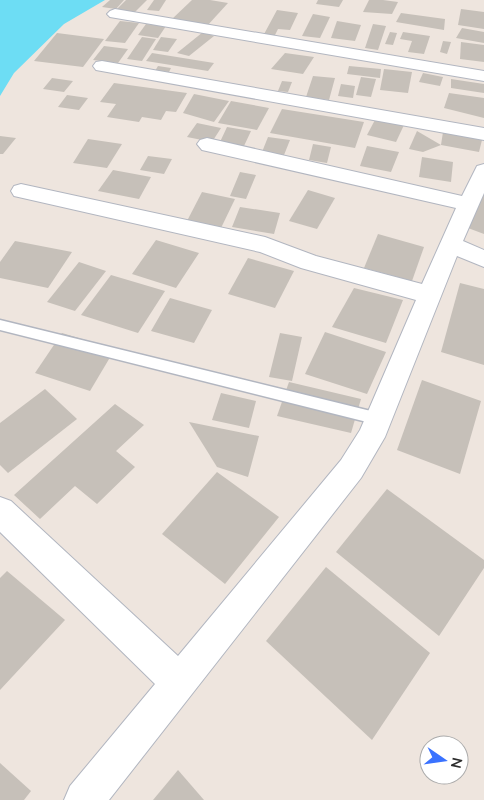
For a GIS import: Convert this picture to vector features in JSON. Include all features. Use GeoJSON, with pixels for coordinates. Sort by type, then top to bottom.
{"type":"FeatureCollection","features":[{"type":"Feature","properties":{"kind":"street"},"geometry":{"type":"LineString","coordinates":[[115,14],[484,76]]}},
{"type":"Feature","properties":{"kind":"street"},"geometry":{"type":"LineString","coordinates":[[102,66],[484,134]]}},
{"type":"Feature","properties":{"kind":"street"},"geometry":{"type":"LineString","coordinates":[[208,146],[207,144],[468,204]]}},
{"type":"Feature","properties":{"kind":"street"},"geometry":{"type":"LineString","coordinates":[[84,800],[351,469],[371,436],[432,292],[450,244],[484,170]]}},
{"type":"Feature","properties":{"kind":"street"},"geometry":{"type":"LineString","coordinates":[[21,191],[265,245],[309,262],[369,279],[422,293],[432,292]]}},
{"type":"Feature","properties":{"kind":"street"},"geometry":{"type":"LineString","coordinates":[[450,244],[484,259]]}},
{"type":"Feature","properties":{"kind":"street"},"geometry":{"type":"LineString","coordinates":[[0,510],[179,682]]}},
{"type":"Feature","properties":{"kind":"lane"},"geometry":{"type":"LineString","coordinates":[[0,325],[378,419]]}},
{"type":"Feature","properties":{"kind":"water"},"geometry":{"type":"Polygon","coordinates":[[[0,0],[105,0],[64,24],[14,73],[0,96],[0,0]]]}},
{"type":"Feature","properties":{"kind":"building"},"geometry":{"type":"Polygon","coordinates":[[[110,0],[124,0],[116,9],[102,7],[110,0]]]}},
{"type":"Feature","properties":{"kind":"building"},"geometry":{"type":"Polygon","coordinates":[[[126,0],[147,0],[134,13],[115,11],[126,0]]]}},
{"type":"Feature","properties":{"kind":"building"},"geometry":{"type":"Polygon","coordinates":[[[154,0],[166,0],[159,11],[147,10],[154,0]]]}},
{"type":"Feature","properties":{"kind":"building"},"geometry":{"type":"Polygon","coordinates":[[[192,0],[228,3],[207,26],[171,20],[192,0]]]}},
{"type":"Feature","properties":{"kind":"building"},"geometry":{"type":"Polygon","coordinates":[[[318,0],[343,0],[339,7],[316,4],[318,0]]]}},
{"type":"Feature","properties":{"kind":"building"},"geometry":{"type":"Polygon","coordinates":[[[369,0],[398,2],[392,14],[363,12],[369,0]]]}},
{"type":"Feature","properties":{"kind":"building"},"geometry":{"type":"Polygon","coordinates":[[[461,9],[484,12],[484,29],[458,25],[461,9]]]}},
{"type":"Feature","properties":{"kind":"building"},"geometry":{"type":"Polygon","coordinates":[[[277,10],[298,13],[290,30],[278,29],[274,37],[263,36],[277,10]]]}},
{"type":"Feature","properties":{"kind":"building"},"geometry":{"type":"Polygon","coordinates":[[[401,13],[445,19],[444,30],[396,22],[401,13]]]}},
{"type":"Feature","properties":{"kind":"building"},"geometry":{"type":"Polygon","coordinates":[[[313,14],[330,17],[320,38],[302,36],[313,14]]]}},
{"type":"Feature","properties":{"kind":"building"},"geometry":{"type":"Polygon","coordinates":[[[120,21],[139,23],[125,43],[105,41],[120,21]]]}},
{"type":"Feature","properties":{"kind":"building"},"geometry":{"type":"Polygon","coordinates":[[[337,21],[361,25],[355,41],[331,38],[337,21]]]}},
{"type":"Feature","properties":{"kind":"building"},"geometry":{"type":"Polygon","coordinates":[[[146,24],[166,26],[158,38],[138,35],[146,24]]]}},
{"type":"Feature","properties":{"kind":"building"},"geometry":{"type":"Polygon","coordinates":[[[373,24],[386,26],[378,50],[365,48],[373,24]]]}},
{"type":"Feature","properties":{"kind":"building"},"geometry":{"type":"Polygon","coordinates":[[[462,28],[484,32],[484,43],[456,38],[462,28]]]}},
{"type":"Feature","properties":{"kind":"building"},"geometry":{"type":"Polygon","coordinates":[[[203,32],[214,36],[189,56],[177,53],[203,32]]]}},
{"type":"Feature","properties":{"kind":"building"},"geometry":{"type":"Polygon","coordinates":[[[390,32],[397,33],[393,45],[385,44],[390,32]]]}},
{"type":"Feature","properties":{"kind":"building"},"geometry":{"type":"Polygon","coordinates":[[[403,32],[430,36],[424,54],[408,52],[412,41],[400,39],[403,32]]]}},
{"type":"Feature","properties":{"kind":"building"},"geometry":{"type":"Polygon","coordinates":[[[57,33],[104,39],[83,67],[34,61],[57,33]]]}},
{"type":"Feature","properties":{"kind":"building"},"geometry":{"type":"Polygon","coordinates":[[[142,37],[156,39],[142,61],[127,59],[142,37]]]}},
{"type":"Feature","properties":{"kind":"building"},"geometry":{"type":"Polygon","coordinates":[[[161,37],[177,39],[168,52],[153,50],[161,37]]]}},
{"type":"Feature","properties":{"kind":"building"},"geometry":{"type":"Polygon","coordinates":[[[443,41],[451,42],[447,54],[440,52],[443,41]]]}},
{"type":"Feature","properties":{"kind":"building"},"geometry":{"type":"Polygon","coordinates":[[[461,42],[484,45],[484,62],[460,59],[461,42]]]}},
{"type":"Feature","properties":{"kind":"building"},"geometry":{"type":"Polygon","coordinates":[[[104,46],[128,49],[118,63],[93,60],[104,46]]]}},
{"type":"Feature","properties":{"kind":"building"},"geometry":{"type":"Polygon","coordinates":[[[152,53],[214,63],[208,71],[146,61],[152,53]]]}},
{"type":"Feature","properties":{"kind":"building"},"geometry":{"type":"Polygon","coordinates":[[[285,53],[314,57],[303,74],[271,69],[285,53]]]}},
{"type":"Feature","properties":{"kind":"building"},"geometry":{"type":"Polygon","coordinates":[[[158,66],[171,68],[169,72],[155,71],[158,66]]]}},
{"type":"Feature","properties":{"kind":"building"},"geometry":{"type":"Polygon","coordinates":[[[349,66],[381,69],[380,78],[347,74],[349,66]]]}},
{"type":"Feature","properties":{"kind":"building"},"geometry":{"type":"Polygon","coordinates":[[[384,69],[412,72],[408,93],[380,90],[384,69]]]}},
{"type":"Feature","properties":{"kind":"building"},"geometry":{"type":"Polygon","coordinates":[[[423,73],[443,77],[440,86],[419,82],[423,73]]]}},
{"type":"Feature","properties":{"kind":"building"},"geometry":{"type":"Polygon","coordinates":[[[313,76],[335,78],[329,100],[306,97],[313,76]]]}},
{"type":"Feature","properties":{"kind":"building"},"geometry":{"type":"Polygon","coordinates":[[[361,77],[376,79],[371,97],[356,95],[361,77]]]}},
{"type":"Feature","properties":{"kind":"building"},"geometry":{"type":"Polygon","coordinates":[[[52,78],[73,81],[64,92],[43,89],[52,78]]]}},
{"type":"Feature","properties":{"kind":"building"},"geometry":{"type":"Polygon","coordinates":[[[451,79],[484,84],[484,93],[451,88],[451,79]]]}},
{"type":"Feature","properties":{"kind":"building"},"geometry":{"type":"Polygon","coordinates":[[[282,81],[292,82],[288,92],[278,91],[282,81]]]}},
{"type":"Feature","properties":{"kind":"building"},"geometry":{"type":"Polygon","coordinates":[[[114,83],[187,93],[176,112],[166,111],[161,120],[142,117],[139,122],[107,117],[116,104],[100,102],[114,83]]]}},
{"type":"Feature","properties":{"kind":"building"},"geometry":{"type":"Polygon","coordinates":[[[341,84],[355,86],[353,98],[338,96],[341,84]]]}},
{"type":"Feature","properties":{"kind":"building"},"geometry":{"type":"Polygon","coordinates":[[[449,93],[484,98],[484,118],[444,108],[449,93]]]}},
{"type":"Feature","properties":{"kind":"building"},"geometry":{"type":"Polygon","coordinates":[[[194,94],[229,101],[214,122],[183,113],[194,94]]]}},
{"type":"Feature","properties":{"kind":"building"},"geometry":{"type":"Polygon","coordinates":[[[67,95],[88,98],[79,110],[58,107],[67,95]]]}},
{"type":"Feature","properties":{"kind":"building"},"geometry":{"type":"Polygon","coordinates":[[[231,101],[269,108],[257,130],[218,123],[231,101]]]}},
{"type":"Feature","properties":{"kind":"building"},"geometry":{"type":"Polygon","coordinates":[[[282,109],[364,122],[355,148],[270,133],[282,109]]]}},
{"type":"Feature","properties":{"kind":"building"},"geometry":{"type":"Polygon","coordinates":[[[376,118],[404,125],[396,142],[367,135],[376,118]]]}},
{"type":"Feature","properties":{"kind":"building"},"geometry":{"type":"Polygon","coordinates":[[[197,123],[221,128],[212,142],[187,137],[197,123]]]}},
{"type":"Feature","properties":{"kind":"building"},"geometry":{"type":"Polygon","coordinates":[[[227,127],[251,131],[244,146],[220,142],[227,127]]]}},
{"type":"Feature","properties":{"kind":"building"},"geometry":{"type":"Polygon","coordinates":[[[417,131],[441,145],[423,152],[409,149],[417,131]]]}},
{"type":"Feature","properties":{"kind":"building"},"geometry":{"type":"Polygon","coordinates":[[[443,132],[482,140],[479,152],[441,145],[443,132]]]}},
{"type":"Feature","properties":{"kind":"building"},"geometry":{"type":"Polygon","coordinates":[[[0,136],[16,138],[3,154],[0,154],[0,136]]]}},
{"type":"Feature","properties":{"kind":"building"},"geometry":{"type":"Polygon","coordinates":[[[268,137],[290,140],[284,155],[262,152],[268,137]]]}},
{"type":"Feature","properties":{"kind":"building"},"geometry":{"type":"Polygon","coordinates":[[[88,139],[122,144],[107,168],[73,163],[88,139]]]}},
{"type":"Feature","properties":{"kind":"building"},"geometry":{"type":"Polygon","coordinates":[[[313,144],[331,147],[327,163],[309,160],[313,144]]]}},
{"type":"Feature","properties":{"kind":"building"},"geometry":{"type":"Polygon","coordinates":[[[367,146],[399,152],[391,172],[360,166],[367,146]]]}},
{"type":"Feature","properties":{"kind":"building"},"geometry":{"type":"Polygon","coordinates":[[[148,156],[172,159],[164,174],[140,170],[148,156]]]}},
{"type":"Feature","properties":{"kind":"building"},"geometry":{"type":"Polygon","coordinates":[[[422,157],[453,162],[451,182],[419,177],[422,157]]]}},
{"type":"Feature","properties":{"kind":"building"},"geometry":{"type":"Polygon","coordinates":[[[113,170],[151,177],[139,199],[98,191],[113,170]]]}},
{"type":"Feature","properties":{"kind":"building"},"geometry":{"type":"Polygon","coordinates":[[[240,172],[256,175],[246,199],[230,196],[240,172]]]}},
{"type":"Feature","properties":{"kind":"building"},"geometry":{"type":"Polygon","coordinates":[[[308,190],[335,198],[317,229],[289,221],[308,190]]]}},
{"type":"Feature","properties":{"kind":"building"},"geometry":{"type":"Polygon","coordinates":[[[484,190],[484,234],[468,228],[484,190]]]}},
{"type":"Feature","properties":{"kind":"building"},"geometry":{"type":"Polygon","coordinates":[[[202,192],[235,199],[221,228],[187,221],[202,192]]]}},
{"type":"Feature","properties":{"kind":"building"},"geometry":{"type":"Polygon","coordinates":[[[240,207],[280,213],[274,234],[232,227],[240,207]]]}},
{"type":"Feature","properties":{"kind":"building"},"geometry":{"type":"Polygon","coordinates":[[[378,234],[424,247],[412,281],[364,268],[378,234]]]}},
{"type":"Feature","properties":{"kind":"building"},"geometry":{"type":"Polygon","coordinates":[[[156,240],[199,253],[176,288],[132,274],[156,240]]]}},
{"type":"Feature","properties":{"kind":"building"},"geometry":{"type":"Polygon","coordinates":[[[15,241],[72,252],[48,288],[0,278],[0,262],[15,241]]]}},
{"type":"Feature","properties":{"kind":"building"},"geometry":{"type":"Polygon","coordinates":[[[248,258],[294,271],[275,308],[228,294],[248,258]]]}},
{"type":"Feature","properties":{"kind":"building"},"geometry":{"type":"Polygon","coordinates":[[[79,262],[106,271],[75,311],[47,302],[79,262]]]}},
{"type":"Feature","properties":{"kind":"building"},"geometry":{"type":"Polygon","coordinates":[[[111,275],[165,291],[138,333],[81,315],[111,275]]]}},
{"type":"Feature","properties":{"kind":"building"},"geometry":{"type":"Polygon","coordinates":[[[460,283],[484,289],[484,365],[441,352],[460,283]]]}},
{"type":"Feature","properties":{"kind":"building"},"geometry":{"type":"Polygon","coordinates":[[[354,288],[403,300],[386,343],[332,327],[354,288]]]}},
{"type":"Feature","properties":{"kind":"building"},"geometry":{"type":"Polygon","coordinates":[[[170,298],[212,310],[194,343],[151,331],[170,298]]]}},
{"type":"Feature","properties":{"kind":"building"},"geometry":{"type":"Polygon","coordinates":[[[325,332],[386,352],[367,394],[305,374],[325,332]]]}},
{"type":"Feature","properties":{"kind":"building"},"geometry":{"type":"Polygon","coordinates":[[[62,333],[115,349],[90,391],[35,373],[62,333]]]}},
{"type":"Feature","properties":{"kind":"building"},"geometry":{"type":"Polygon","coordinates":[[[280,333],[302,337],[292,381],[269,377],[280,333]]]}},
{"type":"Feature","properties":{"kind":"building"},"geometry":{"type":"Polygon","coordinates":[[[422,380],[481,401],[460,474],[397,450],[422,380]]]}},
{"type":"Feature","properties":{"kind":"building"},"geometry":{"type":"Polygon","coordinates":[[[289,382],[361,399],[351,433],[277,416],[289,382]]]}},
{"type":"Feature","properties":{"kind":"building"},"geometry":{"type":"Polygon","coordinates":[[[45,389],[77,419],[8,473],[0,465],[0,423],[45,389]]]}},
{"type":"Feature","properties":{"kind":"building"},"geometry":{"type":"Polygon","coordinates":[[[221,393],[256,401],[249,428],[212,420],[221,393]]]}},
{"type":"Feature","properties":{"kind":"building"},"geometry":{"type":"Polygon","coordinates":[[[115,404],[144,425],[116,451],[135,467],[97,504],[75,486],[40,519],[14,495],[115,404]]]}},
{"type":"Feature","properties":{"kind":"building"},"geometry":{"type":"Polygon","coordinates":[[[189,422],[259,436],[248,477],[217,467],[189,422]]]}},
{"type":"Feature","properties":{"kind":"building"},"geometry":{"type":"Polygon","coordinates":[[[217,472],[279,517],[225,584],[162,534],[217,472]]]}},
{"type":"Feature","properties":{"kind":"building"},"geometry":{"type":"Polygon","coordinates":[[[387,489],[484,560],[484,568],[439,636],[336,552],[387,489]]]}},
{"type":"Feature","properties":{"kind":"building"},"geometry":{"type":"Polygon","coordinates":[[[326,567],[430,653],[372,740],[266,641],[326,567]]]}},
{"type":"Feature","properties":{"kind":"building"},"geometry":{"type":"Polygon","coordinates":[[[7,571],[65,620],[0,690],[0,578],[7,571]]]}},
{"type":"Feature","properties":{"kind":"building"},"geometry":{"type":"Polygon","coordinates":[[[0,763],[31,791],[24,800],[0,800],[0,763]]]}},
{"type":"Feature","properties":{"kind":"building"},"geometry":{"type":"Polygon","coordinates":[[[178,770],[204,800],[153,800],[178,770]]]}}]}
